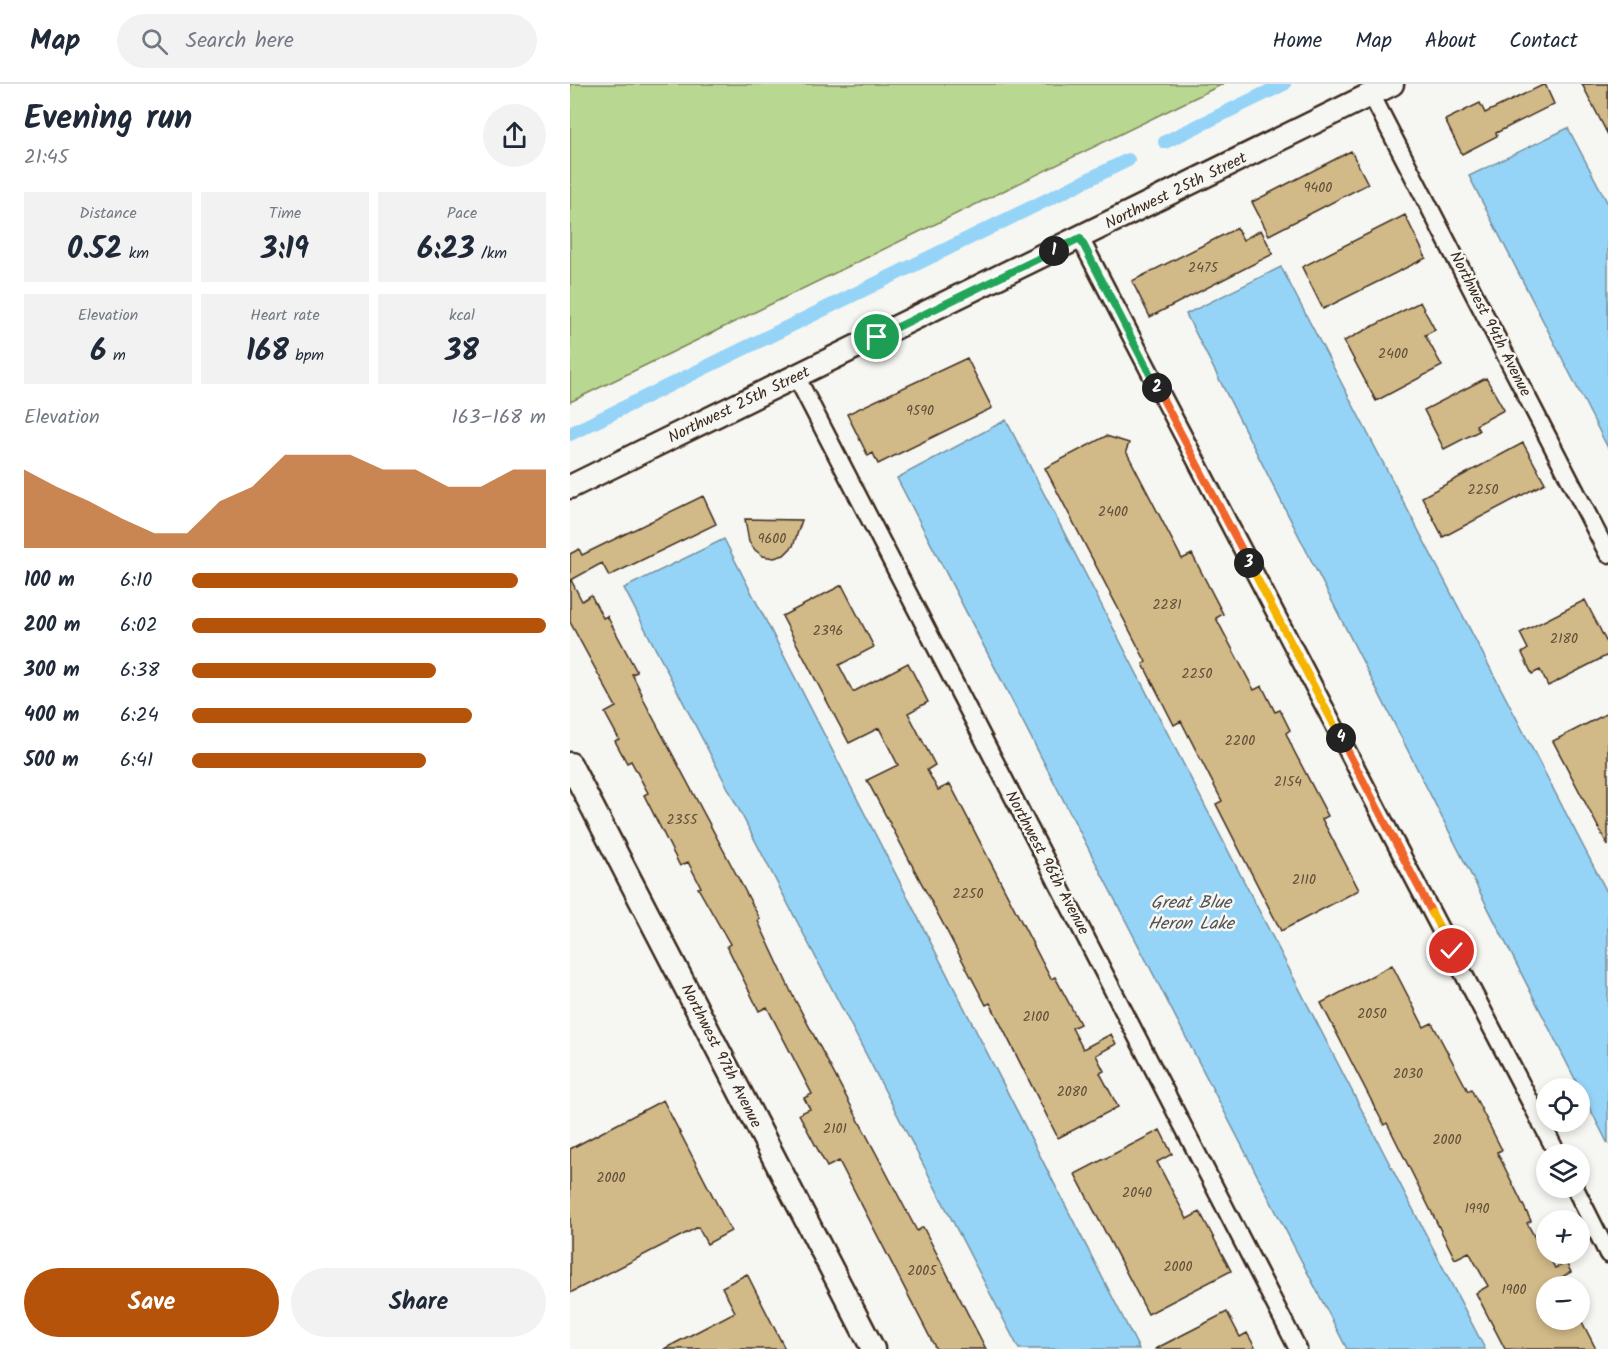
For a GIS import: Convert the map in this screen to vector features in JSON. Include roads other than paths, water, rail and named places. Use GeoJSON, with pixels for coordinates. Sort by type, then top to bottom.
{"type":"FeatureCollection","features":[{"type":"Feature","properties":{"kind":"main road","name":"Northwest 25th Street"},"geometry":{"type":"LineString","coordinates":[[570,487],[1392,84]]}},
{"type":"Feature","properties":{"kind":"main road","name":"Northwest 97th Avenue"},"geometry":{"type":"LineString","coordinates":[[570,764],[873,1349]]}},
{"type":"Feature","properties":{"kind":"street","name":"Northwest 94th Avenue"},"geometry":{"type":"LineString","coordinates":[[1371,94],[1608,554]]}},
{"type":"Feature","properties":{"kind":"street"},"geometry":{"type":"LineString","coordinates":[[1080,238],[1552,1144]]}},
{"type":"Feature","properties":{"kind":"street","name":"Northwest 96th Avenue"},"geometry":{"type":"LineString","coordinates":[[796,376],[1298,1349]]}},
{"type":"Feature","properties":{"kind":"street"},"geometry":{"type":"LineString","coordinates":[[1580,1198],[1608,1254]]}},
{"type":"Feature","properties":{"kind":"water"},"geometry":{"type":"Polygon","coordinates":[[[1568,128],[1608,204],[1608,448],[1469,176],[1568,128]]]}},
{"type":"Feature","properties":{"kind":"water"},"geometry":{"type":"Polygon","coordinates":[[[1281,267],[1608,894],[1608,1144],[1590,1109],[1590,1078],[1574,1078],[1186,314],[1281,267]]]}},
{"type":"Feature","properties":{"kind":"water","name":"Great Blue Heron Lake"},"geometry":{"type":"Polygon","coordinates":[[[1006,420],[1485,1349],[1347,1349],[897,478],[1006,420]]]}},
{"type":"Feature","properties":{"kind":"water"},"geometry":{"type":"Polygon","coordinates":[[[724,539],[1139,1349],[1019,1349],[624,588],[724,539]]]}},
{"type":"Feature","properties":{"kind":"waterway"},"geometry":{"type":"LineString","coordinates":[[1165,142],[1284,84]]}},
{"type":"Feature","properties":{"kind":"waterway"},"geometry":{"type":"LineString","coordinates":[[570,434],[1128,160]]}}]}
